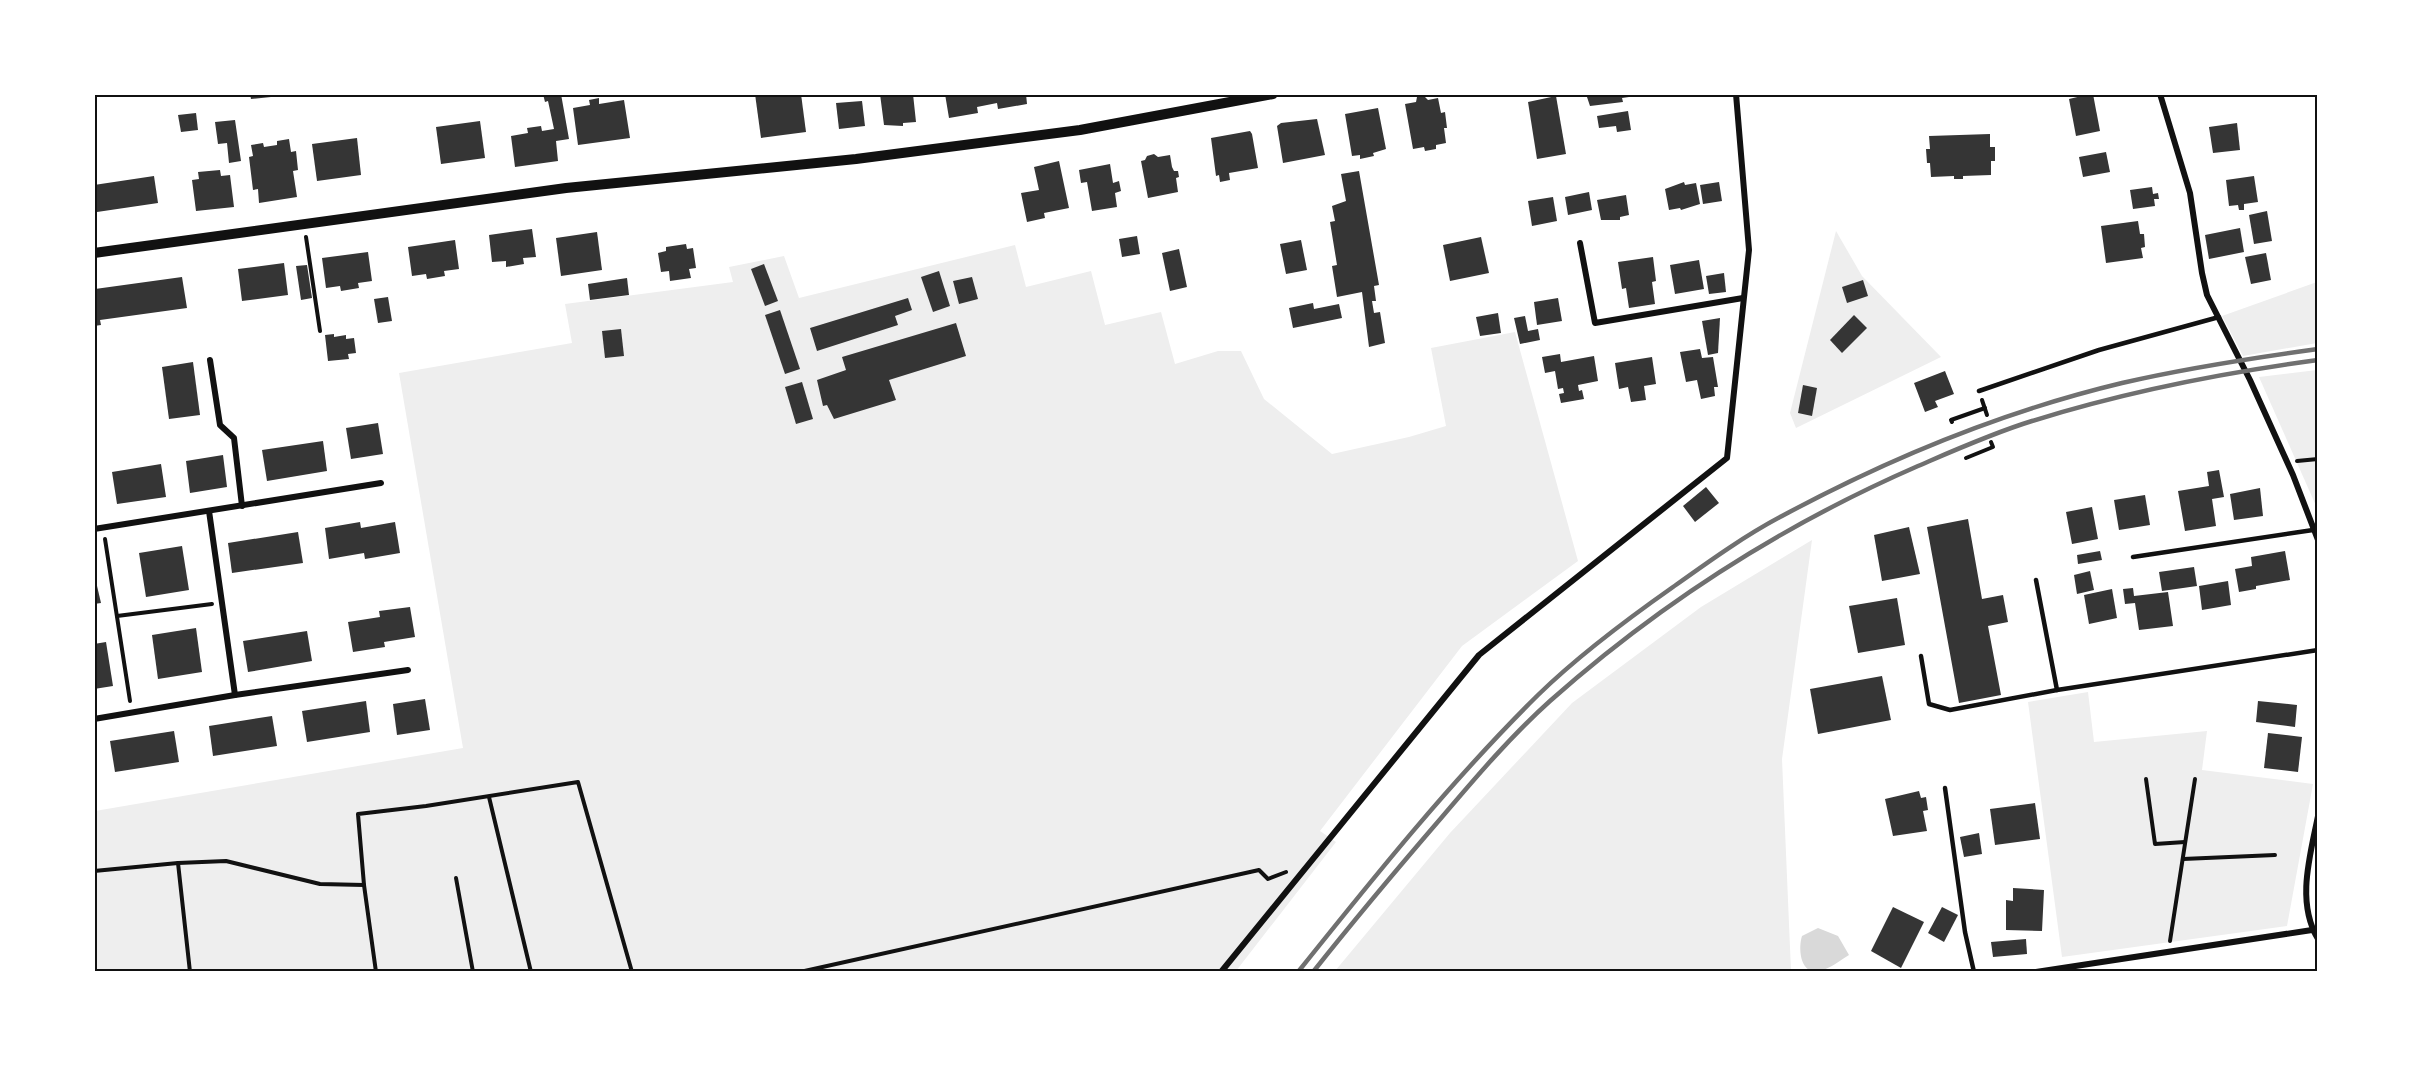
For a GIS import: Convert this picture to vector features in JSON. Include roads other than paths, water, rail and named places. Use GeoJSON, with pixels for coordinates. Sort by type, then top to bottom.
{"type":"FeatureCollection","features":[{"type":"Feature","properties":{"kind":"street"},"geometry":{"type":"LineString","coordinates":[[94,254],[566,188],[844,160],[1080,130],[1273,94]]}},
{"type":"Feature","properties":{"kind":"street"},"geometry":{"type":"LineString","coordinates":[[1221,972],[1479,655],[1727,458],[1749,250],[1736,94]]}},
{"type":"Feature","properties":{"kind":"street"},"geometry":{"type":"LineString","coordinates":[[2160,94],[2190,193],[2202,273],[2208,295],[2293,476],[2318,540]]}},
{"type":"Feature","properties":{"kind":"street"},"geometry":{"type":"LineString","coordinates":[[1580,243],[1594,323],[1743,298]]}},
{"type":"Feature","properties":{"kind":"street"},"geometry":{"type":"LineString","coordinates":[[210,360],[220,425],[234,438],[242,506]]}},
{"type":"Feature","properties":{"kind":"street"},"geometry":{"type":"LineString","coordinates":[[94,529],[381,483]]}},
{"type":"Feature","properties":{"kind":"street"},"geometry":{"type":"LineString","coordinates":[[209,511],[235,695]]}},
{"type":"Feature","properties":{"kind":"street"},"geometry":{"type":"LineString","coordinates":[[94,719],[235,695],[408,670]]}},
{"type":"Feature","properties":{"kind":"street"},"geometry":{"type":"LineString","coordinates":[[2318,816],[2308,867],[2306,904],[2318,939]]}},
{"type":"Feature","properties":{"kind":"street"},"geometry":{"type":"LineString","coordinates":[[2036,972],[2315,931]]}},
{"type":"Feature","properties":{"kind":"lane"},"geometry":{"type":"LineString","coordinates":[[1979,391],[2099,350],[2219,316]]}},
{"type":"Feature","properties":{"kind":"lane"},"geometry":{"type":"LineString","coordinates":[[2133,557],[2313,530]]}},
{"type":"Feature","properties":{"kind":"lane"},"geometry":{"type":"LineString","coordinates":[[2036,580],[2058,690]]}},
{"type":"Feature","properties":{"kind":"lane"},"geometry":{"type":"LineString","coordinates":[[1921,656],[1929,704],[1950,710],[2058,690],[2318,650]]}},
{"type":"Feature","properties":{"kind":"lane"},"geometry":{"type":"LineString","coordinates":[[1945,788],[1965,932],[1974,972]]}},
{"type":"Feature","properties":{"kind":"railway"},"geometry":{"type":"LineString","coordinates":[[1298,972],[1444,795],[1538,695],[1620,625],[1754,532],[1822,495],[1905,456],[1991,422],[2034,408],[2078,394],[2146,378],[2318,349]]}},
{"type":"Feature","properties":{"kind":"railway"},"geometry":{"type":"LineString","coordinates":[[1313,972],[1468,787],[1536,714],[1592,665],[1679,599],[1772,540],[1868,489],[1960,448],[2017,426],[2102,401],[2174,385],[2318,360]]}}]}
